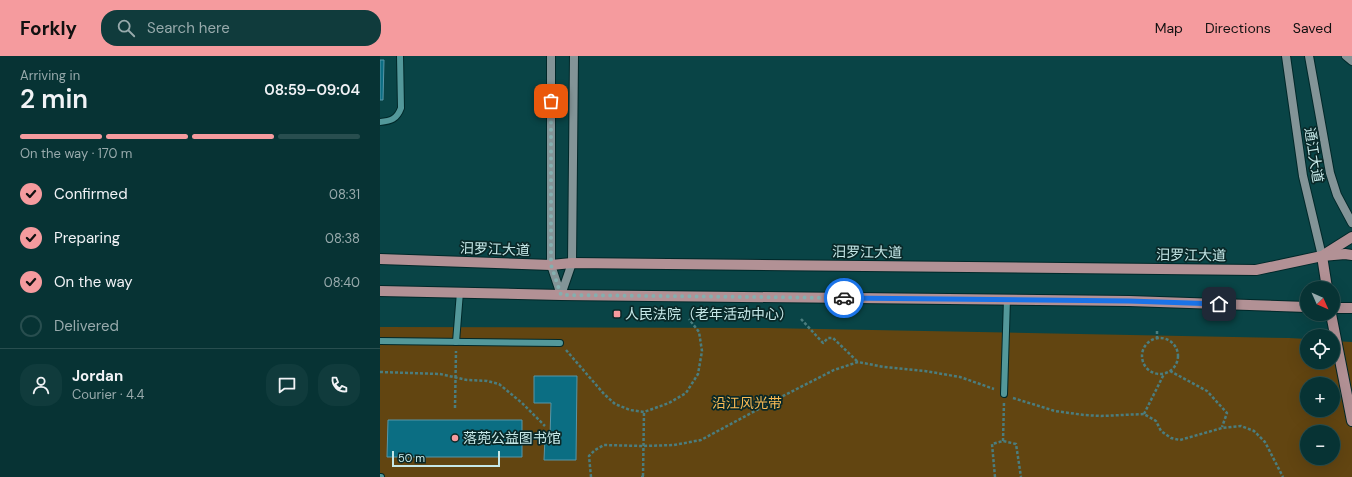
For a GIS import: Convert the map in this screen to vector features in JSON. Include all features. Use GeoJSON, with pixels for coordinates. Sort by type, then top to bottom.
{"type":"FeatureCollection","features":[{"type":"Feature","properties":{"kind":"main road"},"geometry":{"type":"LineString","coordinates":[[551,56],[551,265],[561,295]]}},
{"type":"Feature","properties":{"kind":"main road"},"geometry":{"type":"LineString","coordinates":[[561,295],[572,263],[574,56]]}},
{"type":"Feature","properties":{"kind":"main road","name":"通江大道"},"geometry":{"type":"LineString","coordinates":[[1286,56],[1303,176],[1322,256]]}},
{"type":"Feature","properties":{"kind":"main road","name":"通江大道"},"geometry":{"type":"LineString","coordinates":[[1309,56],[1331,176],[1337,195],[1352,223]]}},
{"type":"Feature","properties":{"kind":"main road"},"geometry":{"type":"LineString","coordinates":[[1346,56],[1352,61]]}},
{"type":"Feature","properties":{"kind":"main road"},"geometry":{"type":"LineString","coordinates":[[1326,281],[1322,256],[1334,250],[1352,237]]}},
{"type":"Feature","properties":{"kind":"main road","name":"汨罗江大道"},"geometry":{"type":"LineString","coordinates":[[380,259],[551,265],[572,263],[1256,270],[1322,256],[1345,254],[1352,255]]}},
{"type":"Feature","properties":{"kind":"main road"},"geometry":{"type":"LineString","coordinates":[[380,291],[561,295],[1129,301],[1300,307]]}},
{"type":"Feature","properties":{"kind":"main road"},"geometry":{"type":"LineString","coordinates":[[1340,308],[1352,308]]}},
{"type":"Feature","properties":{"kind":"main road"},"geometry":{"type":"LineString","coordinates":[[1332,321],[1352,421]]}},
{"type":"Feature","properties":{"kind":"lane"},"geometry":{"type":"LineString","coordinates":[[380,122],[393,120],[398,116],[401,108],[400,56]]}},
{"type":"Feature","properties":{"kind":"lane"},"geometry":{"type":"LineString","coordinates":[[456,342],[460,292]]}},
{"type":"Feature","properties":{"kind":"lane"},"geometry":{"type":"LineString","coordinates":[[1004,394],[1007,299]]}},
{"type":"Feature","properties":{"kind":"lane"},"geometry":{"type":"LineString","coordinates":[[380,341],[560,344]]}},
{"type":"Feature","properties":{"kind":"path"},"geometry":{"type":"LineString","coordinates":[[560,344],[614,404],[630,410],[644,412],[669,403],[686,393],[698,374],[702,351],[699,332],[689,318]]}},
{"type":"Feature","properties":{"kind":"path"},"geometry":{"type":"LineString","coordinates":[[801,319],[823,343],[828,338],[833,338],[858,362]]}},
{"type":"Feature","properties":{"kind":"path"},"geometry":{"type":"LineString","coordinates":[[1157,329],[1157,339]]}},
{"type":"Feature","properties":{"kind":"path"},"geometry":{"type":"LineString","coordinates":[[1157,339],[1168,341],[1173,345],[1176,350],[1176,361],[1170,371],[1158,374],[1144,365],[1142,354],[1147,344],[1157,339]]}},
{"type":"Feature","properties":{"kind":"path"},"geometry":{"type":"LineString","coordinates":[[455,408],[456,342]]}},
{"type":"Feature","properties":{"kind":"path"},"geometry":{"type":"LineString","coordinates":[[591,477],[589,456],[595,450],[604,445],[674,445],[701,440],[834,370],[858,362],[960,377],[992,388],[1013,398],[1055,411],[1101,416],[1144,414],[1156,421],[1161,431],[1171,438],[1180,440],[1222,428],[1241,426],[1254,431],[1265,442],[1283,477]]}},
{"type":"Feature","properties":{"kind":"path"},"geometry":{"type":"LineString","coordinates":[[1170,371],[1207,391],[1222,406],[1227,413],[1222,428]]}},
{"type":"Feature","properties":{"kind":"path"},"geometry":{"type":"LineString","coordinates":[[380,372],[440,374],[455,378],[498,384],[506,389],[546,426]]}},
{"type":"Feature","properties":{"kind":"path"},"geometry":{"type":"LineString","coordinates":[[1144,414],[1164,373]]}},
{"type":"Feature","properties":{"kind":"path"},"geometry":{"type":"LineString","coordinates":[[1003,441],[1004,394]]}},
{"type":"Feature","properties":{"kind":"path"},"geometry":{"type":"LineString","coordinates":[[643,477],[644,412]]}},
{"type":"Feature","properties":{"kind":"path"},"geometry":{"type":"LineString","coordinates":[[995,477],[992,444],[1003,441],[1016,444],[1021,477]]}},
{"type":"Feature","properties":{"kind":"green space","name":"沿江风光带"},"geometry":{"type":"Polygon","coordinates":[[[380,327],[767,328],[1289,338],[1300,339],[1300,369],[1340,369],[1340,341],[1352,342],[1352,477],[380,477],[380,327]]]}},
{"type":"Feature","properties":{"kind":"building"},"geometry":{"type":"Polygon","coordinates":[[[380,60],[384,60],[383,100],[380,100],[380,60]]]}},
{"type":"Feature","properties":{"kind":"building","name":"落蔸公益图书馆"},"geometry":{"type":"Polygon","coordinates":[[[534,376],[577,376],[576,460],[544,460],[545,437],[550,437],[551,403],[534,403],[534,376]]]}},
{"type":"Feature","properties":{"kind":"building","name":"落蔸公益图书馆"},"geometry":{"type":"Polygon","coordinates":[[[388,420],[522,420],[522,457],[387,457],[388,420]]]}},
{"type":"Feature","properties":{"kind":"way so far"},"geometry":{"type":"LineString","coordinates":[[551,101],[551,265],[561,295],[844,298]]}},
{"type":"Feature","properties":{"kind":"place","name":"人民法院（老年活动中心）"},"geometry":{"type":"Point","coordinates":[617,314]}},
{"type":"Feature","properties":{"kind":"place","name":"落蔸公益图书馆"},"geometry":{"type":"Point","coordinates":[455,438]}},
{"type":"Feature","properties":{"kind":"route"},"geometry":{"type":"LineString","coordinates":[[844,298],[1007,299],[1219,304]]}}]}
